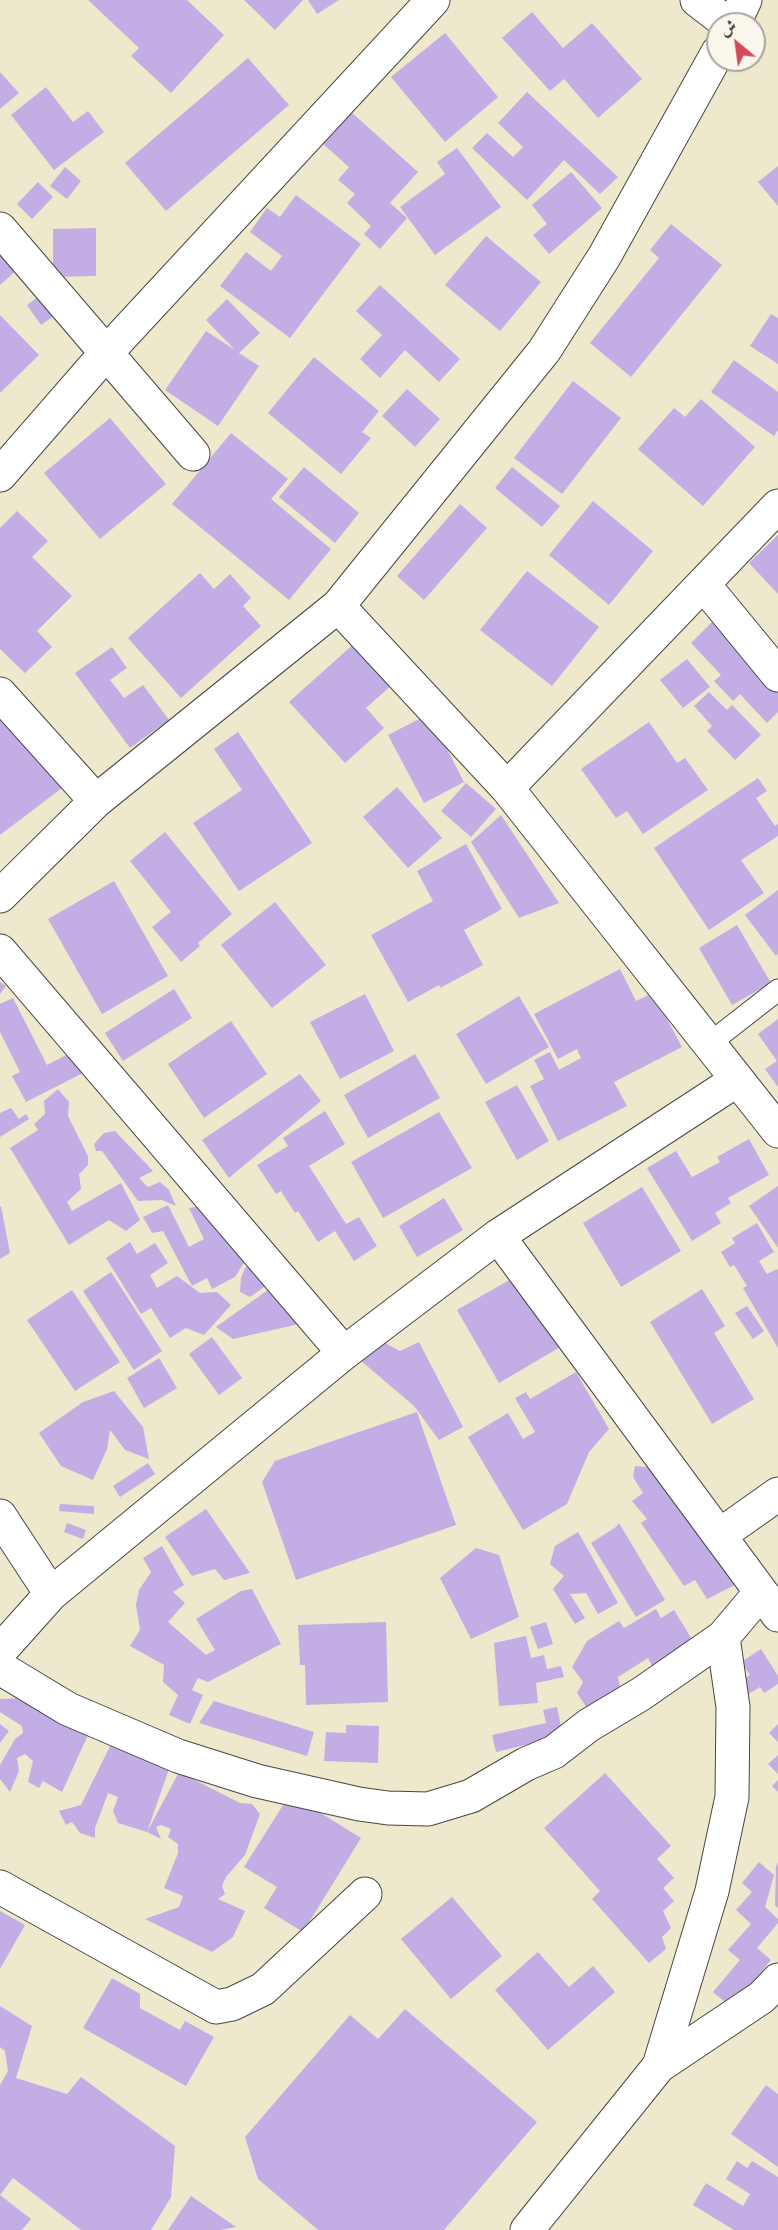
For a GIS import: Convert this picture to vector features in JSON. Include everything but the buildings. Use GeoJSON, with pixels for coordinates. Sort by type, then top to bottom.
{"type":"FeatureCollection","features":[{"type":"Feature","properties":{"kind":"street"},"geometry":{"type":"LineString","coordinates":[[0,475],[107,352],[433,0]]}},
{"type":"Feature","properties":{"kind":"street"},"geometry":{"type":"LineString","coordinates":[[697,0],[712,12]]}},
{"type":"Feature","properties":{"kind":"street"},"geometry":{"type":"LineString","coordinates":[[0,896],[96,801],[338,606],[544,351],[604,257],[707,72]]}},
{"type":"Feature","properties":{"kind":"street"},"geometry":{"type":"LineString","coordinates":[[0,229],[193,454]]}},
{"type":"Feature","properties":{"kind":"street"},"geometry":{"type":"LineString","coordinates":[[507,788],[778,506]]}},
{"type":"Feature","properties":{"kind":"street"},"geometry":{"type":"LineString","coordinates":[[704,585],[778,675]]}},
{"type":"Feature","properties":{"kind":"street"},"geometry":{"type":"LineString","coordinates":[[338,606],[507,788],[778,1131]]}},
{"type":"Feature","properties":{"kind":"street"},"geometry":{"type":"LineString","coordinates":[[0,694],[96,801]]}},
{"type":"Feature","properties":{"kind":"street"},"geometry":{"type":"LineString","coordinates":[[0,951],[344,1353]]}},
{"type":"Feature","properties":{"kind":"street"},"geometry":{"type":"LineString","coordinates":[[0,1651],[51,1594],[344,1353],[498,1236],[738,1080]]}},
{"type":"Feature","properties":{"kind":"street"},"geometry":{"type":"LineString","coordinates":[[0,1668],[68,1708],[178,1756],[258,1782],[359,1804],[388,1808],[428,1809],[471,1796],[526,1764],[554,1752],[589,1725],[642,1694],[770,1603],[498,1236]]}},
{"type":"Feature","properties":{"kind":"street"},"geometry":{"type":"LineString","coordinates":[[720,1535],[778,1494]]}},
{"type":"Feature","properties":{"kind":"street"},"geometry":{"type":"LineString","coordinates":[[0,1516],[51,1594]]}},
{"type":"Feature","properties":{"kind":"street"},"geometry":{"type":"LineString","coordinates":[[659,2066],[712,1891],[732,1797],[733,1707],[723,1637]]}},
{"type":"Feature","properties":{"kind":"street"},"geometry":{"type":"LineString","coordinates":[[0,1887],[216,2007],[232,2004],[263,1989],[365,1894]]}},
{"type":"Feature","properties":{"kind":"street"},"geometry":{"type":"LineString","coordinates":[[527,2230],[659,2066],[762,1997],[778,1980]]}},
{"type":"Feature","properties":{"kind":"lane"},"geometry":{"type":"LineString","coordinates":[[710,1043],[778,990]]}}]}
